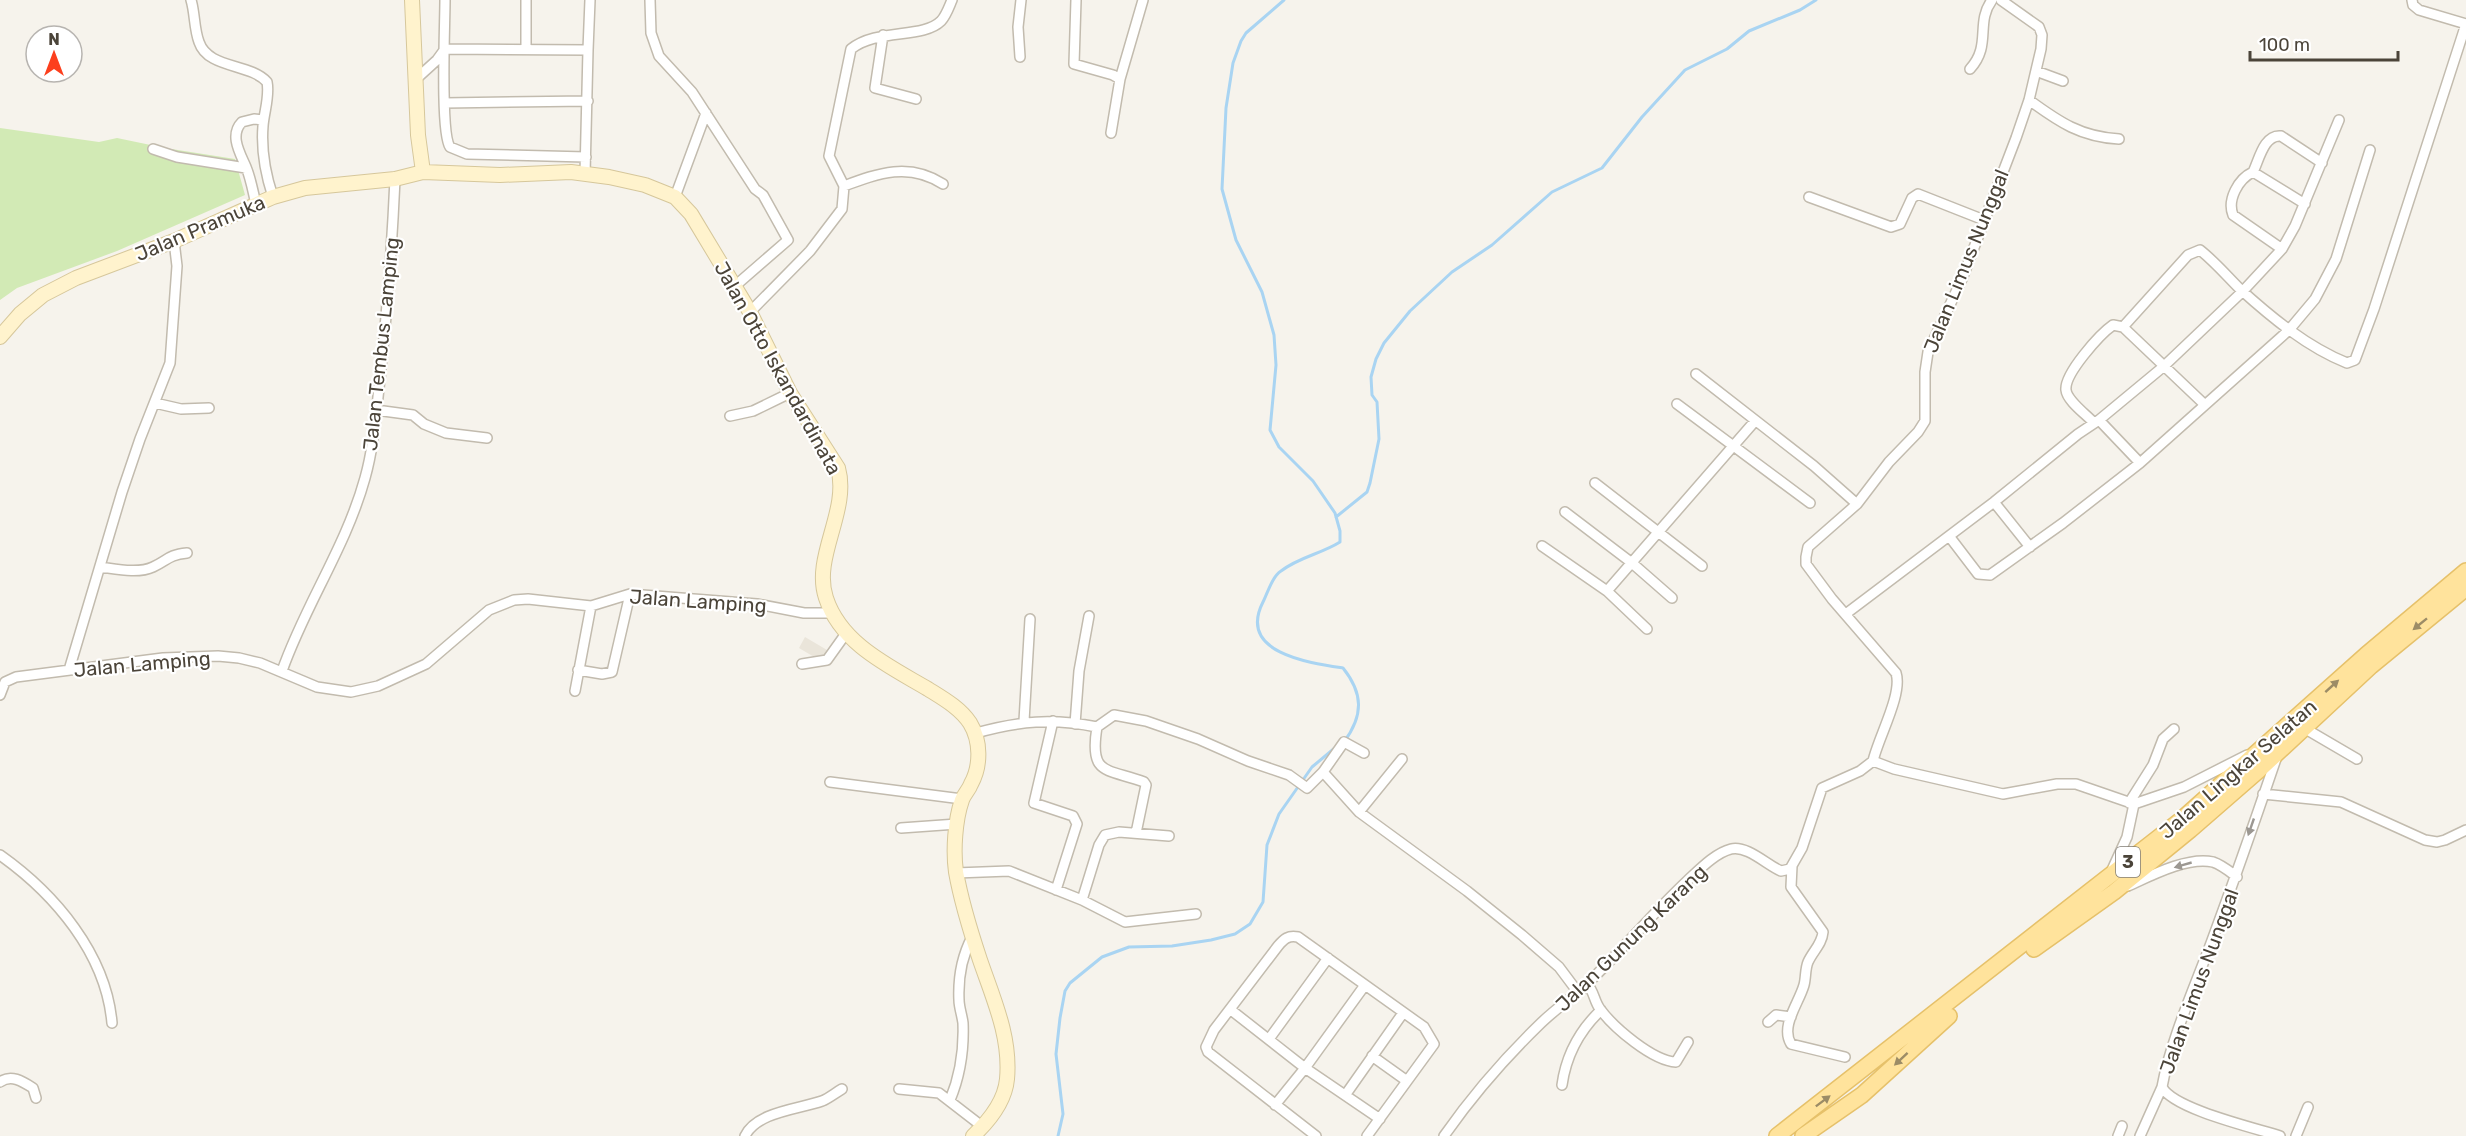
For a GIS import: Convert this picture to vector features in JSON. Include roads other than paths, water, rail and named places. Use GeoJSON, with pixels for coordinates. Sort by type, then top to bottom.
{"type":"FeatureCollection","features":[{"type":"Feature","properties":{"kind":"main road"},"geometry":{"type":"LineString","coordinates":[[412,0],[415,80],[423,172]]}},
{"type":"Feature","properties":{"kind":"main road","name":"Jalan Otto Iskandardinata"},"geometry":{"type":"LineString","coordinates":[[423,172],[500,175],[545,172],[585,174],[645,185],[675,197],[692,214],[750,312],[790,393],[833,459],[841,478],[839,504],[824,570],[825,595],[832,614],[872,656],[958,709],[975,733]]}},
{"type":"Feature","properties":{"kind":"main road","name":"Jalan Pramuka"},"geometry":{"type":"LineString","coordinates":[[0,337],[25,309],[43,295],[76,278],[174,241],[273,197],[305,188],[395,179],[423,172]]}},
{"type":"Feature","properties":{"kind":"main road","name":"Jalan Lingkar Selatan"},"geometry":{"type":"LineString","coordinates":[[1803,1136],[1862,1095],[1935,1028],[2111,886],[2275,747],[2366,655],[2466,572]]}},
{"type":"Feature","properties":{"kind":"main road","name":"Jalan Lingkar Selatan"},"geometry":{"type":"LineString","coordinates":[[2275,747],[2304,728],[2407,635],[2466,588]]}},
{"type":"Feature","properties":{"kind":"main road"},"geometry":{"type":"LineString","coordinates":[[975,733],[978,750],[977,763],[972,783],[962,799],[957,824],[956,873],[973,940],[996,1003],[1004,1039],[1007,1069],[1007,1080],[1001,1100],[978,1131]]}},
{"type":"Feature","properties":{"kind":"main road","name":"Jalan Lingkar Selatan"},"geometry":{"type":"LineString","coordinates":[[1777,1136],[2111,886]]}},
{"type":"Feature","properties":{"kind":"street"},"geometry":{"type":"LineString","coordinates":[[191,0],[199,43],[202,47],[213,58],[251,72],[267,82],[268,94],[263,120],[263,160],[273,197]]}},
{"type":"Feature","properties":{"kind":"street"},"geometry":{"type":"LineString","coordinates":[[445,0],[445,103],[448,143],[460,152],[586,157]]}},
{"type":"Feature","properties":{"kind":"street"},"geometry":{"type":"LineString","coordinates":[[526,0],[526,49]]}},
{"type":"Feature","properties":{"kind":"street"},"geometry":{"type":"LineString","coordinates":[[585,174],[590,0]]}},
{"type":"Feature","properties":{"kind":"street"},"geometry":{"type":"LineString","coordinates":[[650,0],[651,33],[656,51],[692,92],[754,189],[763,195],[788,240],[735,286]]}},
{"type":"Feature","properties":{"kind":"street"},"geometry":{"type":"LineString","coordinates":[[750,312],[810,251],[842,209],[844,186],[829,156],[850,53],[859,43],[883,35],[933,27],[943,19],[952,0]]}},
{"type":"Feature","properties":{"kind":"street"},"geometry":{"type":"LineString","coordinates":[[1020,57],[1018,27],[1022,0]]}},
{"type":"Feature","properties":{"kind":"street"},"geometry":{"type":"LineString","coordinates":[[1076,0],[1074,64],[1120,79]]}},
{"type":"Feature","properties":{"kind":"street"},"geometry":{"type":"LineString","coordinates":[[1111,133],[1120,79],[1143,0]]}},
{"type":"Feature","properties":{"kind":"street"},"geometry":{"type":"LineString","coordinates":[[1970,69],[1981,52],[1984,19],[1992,0]]}},
{"type":"Feature","properties":{"kind":"street","name":"Jalan Limus Nunggal"},"geometry":{"type":"LineString","coordinates":[[1873,761],[1875,748],[1896,692],[1898,678],[1893,668],[1811,572],[1806,557],[1808,547],[1857,504],[1889,462],[1918,432],[1925,421],[1925,363],[1962,279],[2029,100],[2042,41],[2041,30],[2035,23],[2014,12],[2001,0]]}},
{"type":"Feature","properties":{"kind":"street"},"geometry":{"type":"LineString","coordinates":[[2123,327],[2187,255],[2197,250],[2289,330],[2334,358],[2351,363],[2355,360],[2374,309],[2466,24],[2419,10],[2413,5],[2412,0]]}},
{"type":"Feature","properties":{"kind":"street"},"geometry":{"type":"LineString","coordinates":[[883,35],[875,88],[916,99]]}},
{"type":"Feature","properties":{"kind":"street"},"geometry":{"type":"LineString","coordinates":[[415,80],[437,60],[445,49]]}},
{"type":"Feature","properties":{"kind":"street"},"geometry":{"type":"LineString","coordinates":[[445,49],[588,50]]}},
{"type":"Feature","properties":{"kind":"street"},"geometry":{"type":"LineString","coordinates":[[2036,71],[2063,81]]}},
{"type":"Feature","properties":{"kind":"street"},"geometry":{"type":"LineString","coordinates":[[2029,100],[2088,135],[2119,139]]}},
{"type":"Feature","properties":{"kind":"street"},"geometry":{"type":"LineString","coordinates":[[445,103],[588,101]]}},
{"type":"Feature","properties":{"kind":"street"},"geometry":{"type":"LineString","coordinates":[[675,197],[706,113]]}},
{"type":"Feature","properties":{"kind":"street"},"geometry":{"type":"LineString","coordinates":[[256,204],[237,146],[237,129],[242,122],[254,119],[263,120]]}},
{"type":"Feature","properties":{"kind":"street"},"geometry":{"type":"LineString","coordinates":[[1846,613],[1995,502],[2097,421],[2163,367],[2243,291],[2282,249],[2295,226],[2339,120]]}},
{"type":"Feature","properties":{"kind":"street"},"geometry":{"type":"LineString","coordinates":[[2282,249],[2233,215],[2230,207],[2232,198],[2247,176],[2253,172],[2269,139],[2276,136],[2281,136],[2322,163]]}},
{"type":"Feature","properties":{"kind":"street"},"geometry":{"type":"LineString","coordinates":[[153,149],[177,156],[246,168]]}},
{"type":"Feature","properties":{"kind":"street"},"geometry":{"type":"LineString","coordinates":[[1949,536],[1975,571],[1984,576],[1990,575],[2140,464],[2204,404],[2289,330],[2315,298],[2336,259],[2370,150]]}},
{"type":"Feature","properties":{"kind":"street"},"geometry":{"type":"LineString","coordinates":[[844,186],[890,172],[925,173],[942,184]]}},
{"type":"Feature","properties":{"kind":"street"},"geometry":{"type":"LineString","coordinates":[[2253,172],[2305,204]]}},
{"type":"Feature","properties":{"kind":"street","name":"Jalan Tembus Lamping"},"geometry":{"type":"LineString","coordinates":[[282,671],[300,624],[333,562],[354,513],[374,441],[385,334],[395,179]]}},
{"type":"Feature","properties":{"kind":"street"},"geometry":{"type":"LineString","coordinates":[[1809,197],[1891,227],[1900,224],[1912,198],[1918,194],[1984,220]]}},
{"type":"Feature","properties":{"kind":"street"},"geometry":{"type":"LineString","coordinates":[[69,670],[122,492],[172,354],[177,266],[174,241]]}},
{"type":"Feature","properties":{"kind":"street"},"geometry":{"type":"LineString","coordinates":[[2140,464],[2066,392],[2079,362],[2110,328],[2117,325],[2123,327],[2204,404]]}},
{"type":"Feature","properties":{"kind":"street"},"geometry":{"type":"LineString","coordinates":[[1696,374],[1814,466],[1857,504]]}},
{"type":"Feature","properties":{"kind":"street"},"geometry":{"type":"LineString","coordinates":[[730,416],[753,411],[790,393]]}},
{"type":"Feature","properties":{"kind":"street"},"geometry":{"type":"LineString","coordinates":[[155,403],[181,409],[209,408]]}},
{"type":"Feature","properties":{"kind":"street"},"geometry":{"type":"LineString","coordinates":[[1677,404],[1810,502]]}},
{"type":"Feature","properties":{"kind":"street"},"geometry":{"type":"LineString","coordinates":[[376,410],[413,415],[424,424],[446,433],[487,438]]}},
{"type":"Feature","properties":{"kind":"street"},"geometry":{"type":"LineString","coordinates":[[1607,591],[1755,421]]}},
{"type":"Feature","properties":{"kind":"street"},"geometry":{"type":"LineString","coordinates":[[1594,483],[1702,566]]}},
{"type":"Feature","properties":{"kind":"street"},"geometry":{"type":"LineString","coordinates":[[1995,502],[2030,547]]}},
{"type":"Feature","properties":{"kind":"street"},"geometry":{"type":"LineString","coordinates":[[1565,512],[1632,563],[1672,598]]}},
{"type":"Feature","properties":{"kind":"street"},"geometry":{"type":"LineString","coordinates":[[1542,546],[1607,591],[1647,629]]}},
{"type":"Feature","properties":{"kind":"street"},"geometry":{"type":"LineString","coordinates":[[100,567],[140,570],[153,567],[172,555],[188,553]]}},
{"type":"Feature","properties":{"kind":"street"},"geometry":{"type":"LineString","coordinates":[[578,670],[602,674],[612,672],[630,594]]}},
{"type":"Feature","properties":{"kind":"street","name":"Jalan Lamping"},"geometry":{"type":"LineString","coordinates":[[0,695],[2,687],[10,679],[163,658],[218,656],[239,658],[282,671],[329,690],[351,692],[364,690],[398,678],[426,664],[489,610],[500,604],[528,599],[591,606],[630,594],[757,604],[832,614]]}},
{"type":"Feature","properties":{"kind":"street"},"geometry":{"type":"LineString","coordinates":[[575,691],[591,606]]}},
{"type":"Feature","properties":{"kind":"street"},"geometry":{"type":"LineString","coordinates":[[1075,724],[1079,671],[1089,616]]}},
{"type":"Feature","properties":{"kind":"street"},"geometry":{"type":"LineString","coordinates":[[1024,721],[1030,619]]}},
{"type":"Feature","properties":{"kind":"street"},"geometry":{"type":"LineString","coordinates":[[802,664],[827,660],[847,632]]}},
{"type":"Feature","properties":{"kind":"street"},"geometry":{"type":"LineString","coordinates":[[1136,833],[1146,785],[1144,782],[1110,771],[1098,764],[1094,753],[1097,727],[1106,719],[1117,715],[1146,721],[1198,739],[1248,761],[1289,775],[1304,786],[1311,786],[1344,742],[1364,753]]}},
{"type":"Feature","properties":{"kind":"street"},"geometry":{"type":"LineString","coordinates":[[975,733],[1024,721],[1053,721],[1097,727]]}},
{"type":"Feature","properties":{"kind":"street"},"geometry":{"type":"LineString","coordinates":[[1053,721],[1034,803],[1072,816],[1077,824],[1056,890]]}},
{"type":"Feature","properties":{"kind":"street"},"geometry":{"type":"LineString","coordinates":[[2304,728],[2357,759]]}},
{"type":"Feature","properties":{"kind":"street"},"geometry":{"type":"LineString","coordinates":[[2111,886],[2127,837],[2132,804],[2163,739],[2174,729]]}},
{"type":"Feature","properties":{"kind":"street"},"geometry":{"type":"LineString","coordinates":[[1845,1057],[1791,1044],[1788,1035],[1791,1017],[1804,986],[1809,960],[1821,941],[1823,932],[1791,887],[1792,866],[1808,831],[1818,793],[1822,788],[1860,771],[1873,761],[1894,769],[2003,794],[2057,784],[2076,784],[2132,804],[2184,787],[2275,747]]}},
{"type":"Feature","properties":{"kind":"street","name":"Jalan Limus Nunggal"},"geometry":{"type":"LineString","coordinates":[[2275,747],[2263,794],[2236,877],[2190,998],[2162,1087],[2172,1098],[2195,1109],[2280,1136]]}},
{"type":"Feature","properties":{"kind":"street"},"geometry":{"type":"LineString","coordinates":[[1359,812],[1402,759]]}},
{"type":"Feature","properties":{"kind":"street"},"geometry":{"type":"LineString","coordinates":[[1323,772],[1359,812],[1467,891],[1522,935],[1559,967],[1577,991]]}},
{"type":"Feature","properties":{"kind":"street"},"geometry":{"type":"LineString","coordinates":[[830,782],[962,799]]}},
{"type":"Feature","properties":{"kind":"street"},"geometry":{"type":"LineString","coordinates":[[2263,794],[2341,802],[2425,840],[2437,842],[2466,830]]}},
{"type":"Feature","properties":{"kind":"street"},"geometry":{"type":"LineString","coordinates":[[901,828],[957,824]]}},
{"type":"Feature","properties":{"kind":"street"},"geometry":{"type":"LineString","coordinates":[[1083,900],[1101,839],[1108,833],[1168,836]]}},
{"type":"Feature","properties":{"kind":"street","name":"Jalan Gunung Karang"},"geometry":{"type":"LineString","coordinates":[[1444,1136],[1505,1060],[1540,1023],[1587,984],[1652,913],[1701,868],[1730,849],[1741,849],[1780,871],[1792,866]]}},
{"type":"Feature","properties":{"kind":"street"},"geometry":{"type":"LineString","coordinates":[[0,855],[27,875],[72,923],[104,979],[112,1023]]}},
{"type":"Feature","properties":{"kind":"street"},"geometry":{"type":"LineString","coordinates":[[2111,886],[2194,862],[2214,862],[2236,877]]}},
{"type":"Feature","properties":{"kind":"street"},"geometry":{"type":"LineString","coordinates":[[956,873],[1009,871],[1083,900],[1125,922],[1196,914]]}},
{"type":"Feature","properties":{"kind":"street"},"geometry":{"type":"LineString","coordinates":[[1316,1136],[1208,1052],[1206,1047],[1214,1030],[1284,938],[1292,936],[1298,937],[1424,1027],[1434,1044],[1367,1136]]}},
{"type":"Feature","properties":{"kind":"street"},"geometry":{"type":"LineString","coordinates":[[950,1100],[957,1084],[962,1049],[962,1020],[959,1002],[961,964],[966,949],[973,940]]}},
{"type":"Feature","properties":{"kind":"street"},"geometry":{"type":"LineString","coordinates":[[1269,1039],[1328,958]]}},
{"type":"Feature","properties":{"kind":"street"},"geometry":{"type":"LineString","coordinates":[[1587,984],[1601,1010],[1624,1035],[1658,1056],[1673,1063],[1679,1060],[1688,1042]]}},
{"type":"Feature","properties":{"kind":"street"},"geometry":{"type":"LineString","coordinates":[[1275,1105],[1305,1068],[1365,985]]}},
{"type":"Feature","properties":{"kind":"street"},"geometry":{"type":"LineString","coordinates":[[1231,1010],[1305,1068],[1380,1119]]}},
{"type":"Feature","properties":{"kind":"street"},"geometry":{"type":"LineString","coordinates":[[1563,1085],[1564,1070],[1583,1028],[1601,1010]]}},
{"type":"Feature","properties":{"kind":"street"},"geometry":{"type":"LineString","coordinates":[[1346,1094],[1403,1013]]}},
{"type":"Feature","properties":{"kind":"street"},"geometry":{"type":"LineString","coordinates":[[1768,1022],[1776,1015],[1791,1017]]}},
{"type":"Feature","properties":{"kind":"street"},"geometry":{"type":"LineString","coordinates":[[1372,1056],[1407,1081]]}},
{"type":"Feature","properties":{"kind":"street"},"geometry":{"type":"LineString","coordinates":[[0,1082],[6,1078],[13,1078],[33,1088],[36,1098]]}},
{"type":"Feature","properties":{"kind":"street"},"geometry":{"type":"LineString","coordinates":[[2140,1136],[2162,1087]]}},
{"type":"Feature","properties":{"kind":"street"},"geometry":{"type":"LineString","coordinates":[[745,1136],[754,1124],[790,1109],[821,1101],[842,1089]]}},
{"type":"Feature","properties":{"kind":"street"},"geometry":{"type":"LineString","coordinates":[[899,1089],[939,1093],[950,1100],[978,1131]]}},
{"type":"Feature","properties":{"kind":"street"},"geometry":{"type":"LineString","coordinates":[[2296,1136],[2308,1107]]}},
{"type":"Feature","properties":{"kind":"street"},"geometry":{"type":"LineString","coordinates":[[2118,1136],[2122,1126]]}},
{"type":"Feature","properties":{"kind":"waterway"},"geometry":{"type":"LineString","coordinates":[[1284,0],[1246,33],[1233,63],[1226,108],[1222,189],[1236,240],[1262,292],[1274,335],[1276,365],[1270,430],[1279,447],[1313,481],[1335,513],[1340,531],[1340,542],[1295,562],[1275,577],[1258,619],[1260,633],[1268,644],[1280,652],[1312,663],[1343,668],[1350,677],[1357,695],[1358,713],[1351,732],[1344,742]]}},
{"type":"Feature","properties":{"kind":"waterway"},"geometry":{"type":"LineString","coordinates":[[1336,517],[1367,492],[1379,439],[1377,402],[1372,395],[1371,377],[1384,343],[1410,311],[1452,272],[1492,245],[1552,192],[1602,168],[1642,117],[1685,70],[1727,49],[1749,31],[1800,10],[1816,0]]}},
{"type":"Feature","properties":{"kind":"waterway"},"geometry":{"type":"LineString","coordinates":[[1058,1136],[1063,1114],[1056,1054],[1065,991],[1070,983],[1102,957],[1129,947],[1172,946],[1211,940],[1235,934],[1250,924],[1263,902],[1267,845],[1279,814],[1312,767],[1336,747]]}}]}
